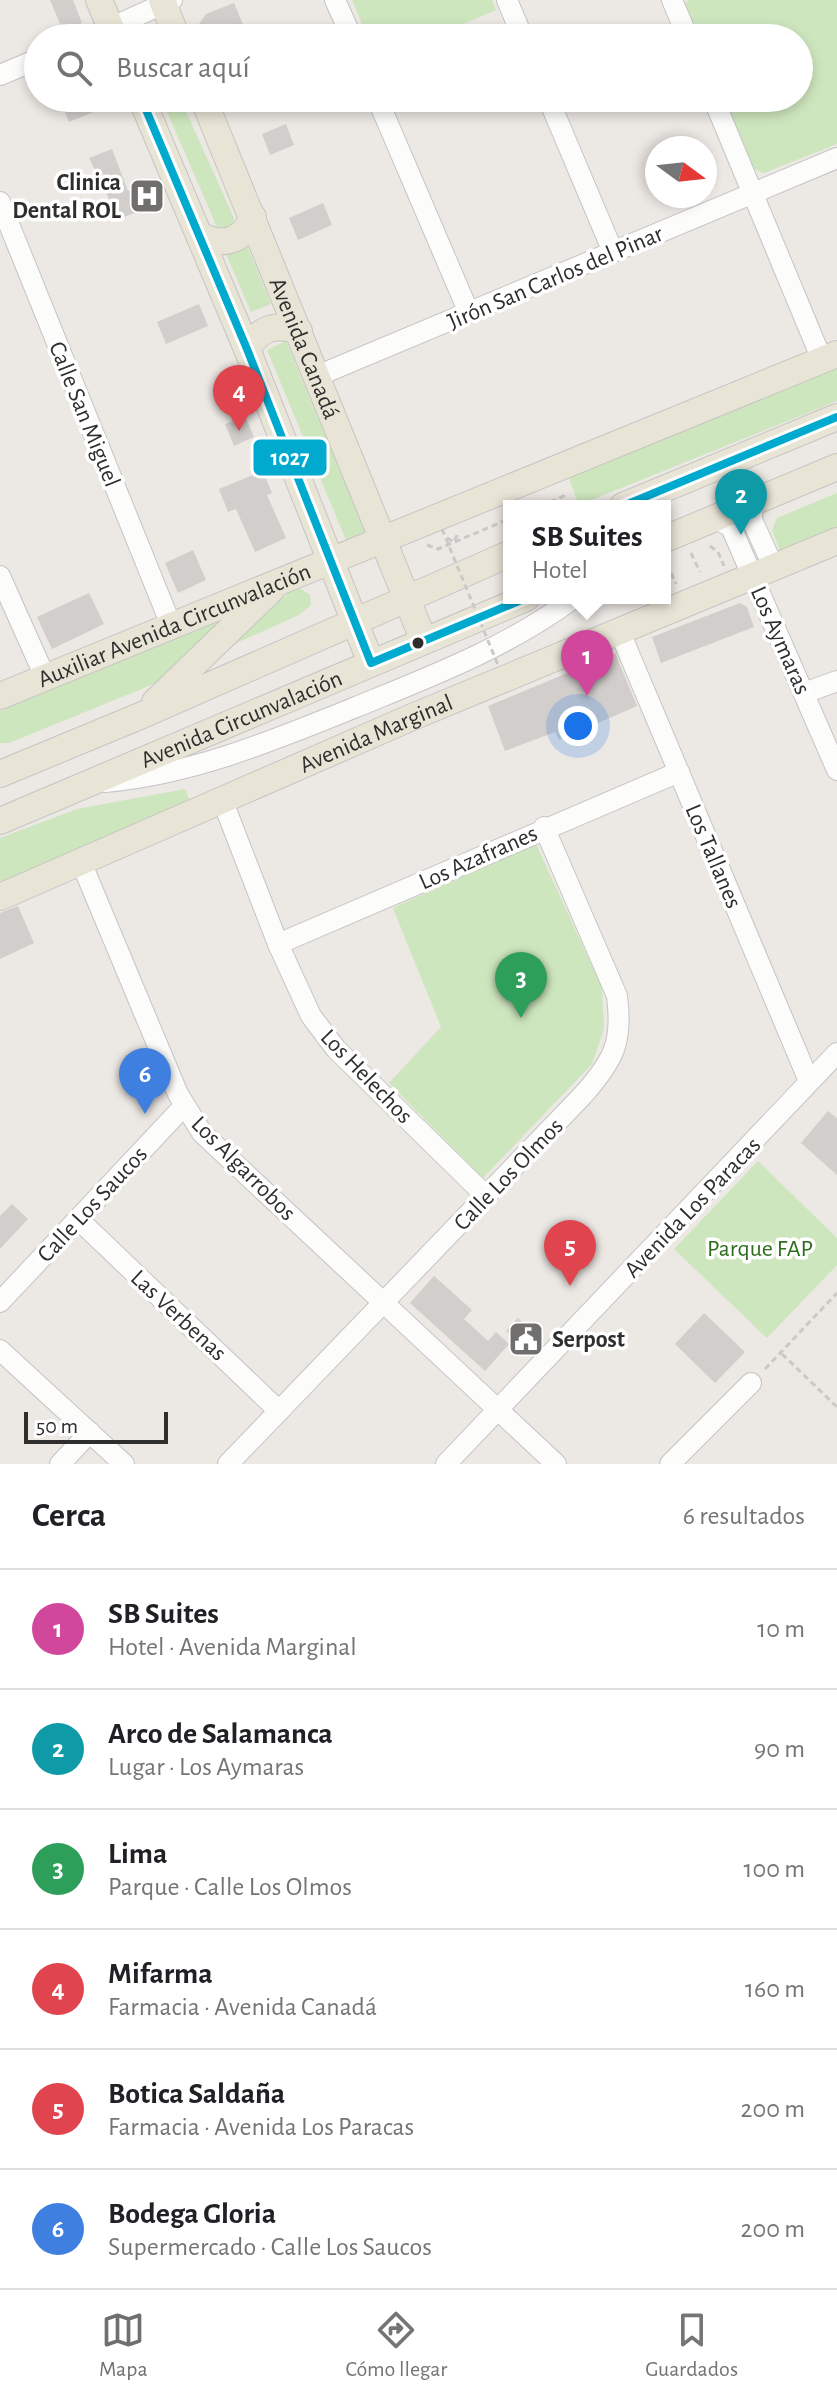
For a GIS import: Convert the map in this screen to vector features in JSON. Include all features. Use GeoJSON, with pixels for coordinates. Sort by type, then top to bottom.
{"type":"FeatureCollection","features":[{"type":"Feature","properties":{"kind":"main road"},"geometry":{"type":"LineString","coordinates":[[99,0],[103,24]]}},
{"type":"Feature","properties":{"kind":"main road"},"geometry":{"type":"LineString","coordinates":[[166,1],[173,24]]}},
{"type":"Feature","properties":{"kind":"main road"},"geometry":{"type":"LineString","coordinates":[[147,112],[247,349],[371,663]]}},
{"type":"Feature","properties":{"kind":"main road","name":"Avenida Canadá"},"geometry":{"type":"LineString","coordinates":[[209,112],[424,641]]}},
{"type":"Feature","properties":{"kind":"main road"},"geometry":{"type":"LineString","coordinates":[[201,236],[216,243],[233,241],[246,231],[253,217]]}},
{"type":"Feature","properties":{"kind":"main road"},"geometry":{"type":"LineString","coordinates":[[247,349],[255,336],[268,328],[284,326],[299,331]]}},
{"type":"Feature","properties":{"kind":"main road","name":"Auxiliar Avenida Circunvalación"},"geometry":{"type":"LineString","coordinates":[[0,696],[830,357]]}},
{"type":"Feature","properties":{"kind":"main road"},"geometry":{"type":"LineString","coordinates":[[637,500],[837,417]]}},
{"type":"Feature","properties":{"kind":"main road"},"geometry":{"type":"LineString","coordinates":[[671,536],[837,467]]}},
{"type":"Feature","properties":{"kind":"main road","name":"Avenida Marginal"},"geometry":{"type":"LineString","coordinates":[[0,897],[410,718],[837,541]]}},
{"type":"Feature","properties":{"kind":"main road","name":"Avenida Circunvalación"},"geometry":{"type":"LineString","coordinates":[[0,774],[503,557]]}},
{"type":"Feature","properties":{"kind":"main road"},"geometry":{"type":"LineString","coordinates":[[140,716],[282,580]]}},
{"type":"Feature","properties":{"kind":"main road","name":"Avenida Circunvalación"},"geometry":{"type":"LineString","coordinates":[[0,821],[512,604]]}},
{"type":"Feature","properties":{"kind":"main road"},"geometry":{"type":"LineString","coordinates":[[0,751],[42,757]]}},
{"type":"Feature","properties":{"kind":"street"},"geometry":{"type":"LineString","coordinates":[[335,0],[346,24]]}},
{"type":"Feature","properties":{"kind":"street"},"geometry":{"type":"LineString","coordinates":[[507,0],[517,24]]}},
{"type":"Feature","properties":{"kind":"street"},"geometry":{"type":"LineString","coordinates":[[672,0],[682,24]]}},
{"type":"Feature","properties":{"kind":"street"},"geometry":{"type":"LineString","coordinates":[[125,24],[166,1]]}},
{"type":"Feature","properties":{"kind":"street"},"geometry":{"type":"LineString","coordinates":[[0,75],[24,65]]}},
{"type":"Feature","properties":{"kind":"street"},"geometry":{"type":"LineString","coordinates":[[383,112],[469,313]]}},
{"type":"Feature","properties":{"kind":"street"},"geometry":{"type":"LineString","coordinates":[[554,112],[613,252]]}},
{"type":"Feature","properties":{"kind":"street"},"geometry":{"type":"LineString","coordinates":[[719,112],[752,194],[830,357]]}},
{"type":"Feature","properties":{"kind":"street","name":"Jirón San Carlos del Pinar"},"geometry":{"type":"LineString","coordinates":[[317,376],[837,158]]}},
{"type":"Feature","properties":{"kind":"street","name":"Calle San Miguel"},"geometry":{"type":"LineString","coordinates":[[0,202],[171,625]]}},
{"type":"Feature","properties":{"kind":"street","name":"Los Aymaras"},"geometry":{"type":"LineString","coordinates":[[753,502],[752,520],[763,571],[804,693],[837,770]]}},
{"type":"Feature","properties":{"kind":"street","name":"Los Aymaras"},"geometry":{"type":"LineString","coordinates":[[715,518],[731,527],[763,571]]}},
{"type":"Feature","properties":{"kind":"street"},"geometry":{"type":"LineString","coordinates":[[0,576],[45,677]]}},
{"type":"Feature","properties":{"kind":"street"},"geometry":{"type":"LineString","coordinates":[[93,783],[158,777],[270,741],[435,675],[530,630],[566,604]]}},
{"type":"Feature","properties":{"kind":"street","name":"Los Tallanes"},"geometry":{"type":"LineString","coordinates":[[619,630],[809,1081]]}},
{"type":"Feature","properties":{"kind":"street"},"geometry":{"type":"LineString","coordinates":[[804,693],[837,681]]}},
{"type":"Feature","properties":{"kind":"street","name":"Los Azafranes"},"geometry":{"type":"LineString","coordinates":[[278,944],[544,827],[679,772]]}},
{"type":"Feature","properties":{"kind":"street","name":"Los Helechos"},"geometry":{"type":"LineString","coordinates":[[223,802],[278,944],[311,1016],[336,1049],[486,1196]]}},
{"type":"Feature","properties":{"kind":"street","name":"Calle Los Olmos"},"geometry":{"type":"LineString","coordinates":[[228,1464],[602,1074],[616,1050],[621,1025],[617,996],[544,827]]}},
{"type":"Feature","properties":{"kind":"street","name":"Los Algarrobos"},"geometry":{"type":"LineString","coordinates":[[81,862],[184,1106],[202,1133],[556,1464]]}},
{"type":"Feature","properties":{"kind":"street","name":"Avenida Los Paracas"},"geometry":{"type":"LineString","coordinates":[[446,1464],[837,1053]]}},
{"type":"Feature","properties":{"kind":"street","name":"Calle Los Saucos"},"geometry":{"type":"LineString","coordinates":[[0,1302],[184,1106]]}},
{"type":"Feature","properties":{"kind":"street","name":"Las Verbenas"},"geometry":{"type":"LineString","coordinates":[[78,1219],[279,1411]]}},
{"type":"Feature","properties":{"kind":"street"},"geometry":{"type":"LineString","coordinates":[[0,1350],[124,1464]]}},
{"type":"Feature","properties":{"kind":"street"},"geometry":{"type":"LineString","coordinates":[[670,1464],[751,1383]]}},
{"type":"Feature","properties":{"kind":"street"},"geometry":{"type":"LineString","coordinates":[[60,1464],[90,1432]]}},
{"type":"Feature","properties":{"kind":"path"},"geometry":{"type":"LineString","coordinates":[[555,500],[566,495]]}},
{"type":"Feature","properties":{"kind":"path"},"geometry":{"type":"LineString","coordinates":[[438,549],[503,522]]}},
{"type":"Feature","properties":{"kind":"path"},"geometry":{"type":"LineString","coordinates":[[442,529],[498,665]]}},
{"type":"Feature","properties":{"kind":"path"},"geometry":{"type":"LineString","coordinates":[[454,542],[458,531]]}},
{"type":"Feature","properties":{"kind":"path"},"geometry":{"type":"LineString","coordinates":[[444,536],[454,542]]}},
{"type":"Feature","properties":{"kind":"path"},"geometry":{"type":"LineString","coordinates":[[751,1383],[837,1293]]}},
{"type":"Feature","properties":{"kind":"path"},"geometry":{"type":"LineString","coordinates":[[780,1353],[837,1407]]}},
{"type":"Feature","properties":{"kind":"green space"},"geometry":{"type":"Polygon","coordinates":[[[352,0],[492,0],[496,10],[463,24],[362,24],[352,0]]]}},
{"type":"Feature","properties":{"kind":"green space"},"geometry":{"type":"Polygon","coordinates":[[[689,0],[837,0],[837,144],[764,173],[751,168],[727,112],[813,112],[813,24],[690,24],[684,5],[689,0]]]}},
{"type":"Feature","properties":{"kind":"green space"},"geometry":{"type":"Polygon","coordinates":[[[167,112],[186,112],[234,218],[232,226],[226,229],[217,227],[167,112]]]}},
{"type":"Feature","properties":{"kind":"green space"},"geometry":{"type":"Polygon","coordinates":[[[247,245],[271,304],[251,312],[226,254],[247,245]]]}},
{"type":"Feature","properties":{"kind":"green space"},"geometry":{"type":"Polygon","coordinates":[[[286,341],[372,548],[353,557],[267,350],[286,341]]]}},
{"type":"Feature","properties":{"kind":"green space"},"geometry":{"type":"Polygon","coordinates":[[[837,365],[837,401],[591,500],[577,500],[568,476],[837,365]]]}},
{"type":"Feature","properties":{"kind":"green space"},"geometry":{"type":"Polygon","coordinates":[[[837,493],[837,531],[781,554],[772,530],[777,518],[837,493]]]}},
{"type":"Feature","properties":{"kind":"green space"},"geometry":{"type":"Polygon","coordinates":[[[296,586],[310,595],[311,605],[299,615],[230,646],[296,586]]]}},
{"type":"Feature","properties":{"kind":"green space"},"geometry":{"type":"Polygon","coordinates":[[[244,611],[188,670],[9,743],[0,743],[0,711],[244,611]]]}},
{"type":"Feature","properties":{"kind":"green space"},"geometry":{"type":"Polygon","coordinates":[[[185,789],[190,801],[0,883],[0,838],[77,809],[185,789]]]}},
{"type":"Feature","properties":{"kind":"green space"},"geometry":{"type":"Polygon","coordinates":[[[536,844],[602,988],[604,1029],[592,1064],[483,1178],[389,1083],[441,1027],[393,908],[536,844]]]}},
{"type":"Feature","properties":{"kind":"green space","name":"Parque FAP"},"geometry":{"type":"Polygon","coordinates":[[[758,1161],[837,1238],[837,1265],[767,1338],[674,1249],[758,1161]]]}},
{"type":"Feature","properties":{"kind":"building"},"geometry":{"type":"Polygon","coordinates":[[[50,0],[73,0],[82,23],[60,24],[50,0]]]}},
{"type":"Feature","properties":{"kind":"building"},"geometry":{"type":"Polygon","coordinates":[[[234,3],[243,24],[199,24],[206,14],[234,3]]]}},
{"type":"Feature","properties":{"kind":"building"},"geometry":{"type":"Polygon","coordinates":[[[65,112],[93,112],[69,122],[65,112]]]}},
{"type":"Feature","properties":{"kind":"building"},"geometry":{"type":"Polygon","coordinates":[[[286,124],[294,145],[270,155],[262,134],[286,124]]]}},
{"type":"Feature","properties":{"kind":"building"},"geometry":{"type":"Polygon","coordinates":[[[112,149],[128,191],[148,183],[156,204],[119,219],[89,158],[112,149]]]}},
{"type":"Feature","properties":{"kind":"building"},"geometry":{"type":"Polygon","coordinates":[[[323,203],[332,225],[298,240],[289,218],[323,203]]]}},
{"type":"Feature","properties":{"kind":"building"},"geometry":{"type":"Polygon","coordinates":[[[199,304],[208,326],[166,344],[157,322],[199,304]]]}},
{"type":"Feature","properties":{"kind":"building"},"geometry":{"type":"Polygon","coordinates":[[[245,416],[254,437],[234,446],[225,424],[245,416]]]}},
{"type":"Feature","properties":{"kind":"building"},"geometry":{"type":"Polygon","coordinates":[[[263,471],[272,493],[267,495],[286,538],[255,552],[236,509],[228,512],[219,489],[263,471]]]}},
{"type":"Feature","properties":{"kind":"building"},"geometry":{"type":"Polygon","coordinates":[[[193,550],[206,580],[178,593],[165,563],[193,550]]]}},
{"type":"Feature","properties":{"kind":"building"},"geometry":{"type":"Polygon","coordinates":[[[89,593],[104,624],[52,649],[37,617],[89,593]]]}},
{"type":"Feature","properties":{"kind":"building"},"geometry":{"type":"Polygon","coordinates":[[[740,603],[747,607],[754,627],[661,663],[652,637],[740,603]]]}},
{"type":"Feature","properties":{"kind":"building"},"geometry":{"type":"Polygon","coordinates":[[[615,653],[637,706],[559,740],[555,732],[505,751],[488,706],[615,653]]]}},
{"type":"Feature","properties":{"kind":"building"},"geometry":{"type":"Polygon","coordinates":[[[18,906],[34,943],[0,959],[0,913],[18,906]]]}},
{"type":"Feature","properties":{"kind":"building"},"geometry":{"type":"Polygon","coordinates":[[[828,1111],[837,1118],[837,1175],[801,1143],[828,1111]]]}},
{"type":"Feature","properties":{"kind":"building"},"geometry":{"type":"Polygon","coordinates":[[[12,1204],[28,1219],[0,1249],[0,1216],[12,1204]]]}},
{"type":"Feature","properties":{"kind":"building"},"geometry":{"type":"Polygon","coordinates":[[[434,1276],[472,1310],[464,1319],[488,1341],[496,1332],[509,1344],[485,1371],[410,1303],[434,1276]]]}},
{"type":"Feature","properties":{"kind":"building"},"geometry":{"type":"Polygon","coordinates":[[[704,1313],[745,1352],[715,1383],[675,1344],[704,1313]]]}},
{"type":"Feature","properties":{"kind":"building"},"geometry":{"type":"Polygon","coordinates":[[[518,1318],[538,1338],[526,1350],[506,1331],[518,1318]]]}},
{"type":"Feature","properties":{"kind":"transit line","name":"1027"},"geometry":{"type":"LineString","coordinates":[[147,112],[247,349],[371,663],[512,604]]}},
{"type":"Feature","properties":{"kind":"transit line","name":"1027"},"geometry":{"type":"LineString","coordinates":[[637,500],[837,417]]}},
{"type":"Feature","properties":{"kind":"place","name":"Clinica Dental ROL"},"geometry":{"type":"Point","coordinates":[147,196]}},
{"type":"Feature","properties":{"kind":"place","name":"Mifarma"},"geometry":{"type":"Point","coordinates":[239,431]}},
{"type":"Feature","properties":{"kind":"place","name":"Arco de Salamanca"},"geometry":{"type":"Point","coordinates":[741,535]}},
{"type":"Feature","properties":{"kind":"place","name":"SB Suites"},"geometry":{"type":"Point","coordinates":[587,696]}},
{"type":"Feature","properties":{"kind":"place","name":"Lima"},"geometry":{"type":"Point","coordinates":[521,1018]}},
{"type":"Feature","properties":{"kind":"place","name":"Bodega Gloria"},"geometry":{"type":"Point","coordinates":[145,1114]}},
{"type":"Feature","properties":{"kind":"place","name":"Botica Saldaña"},"geometry":{"type":"Point","coordinates":[570,1286]}},
{"type":"Feature","properties":{"kind":"place","name":"Serpost"},"geometry":{"type":"Point","coordinates":[526,1339]}}]}
